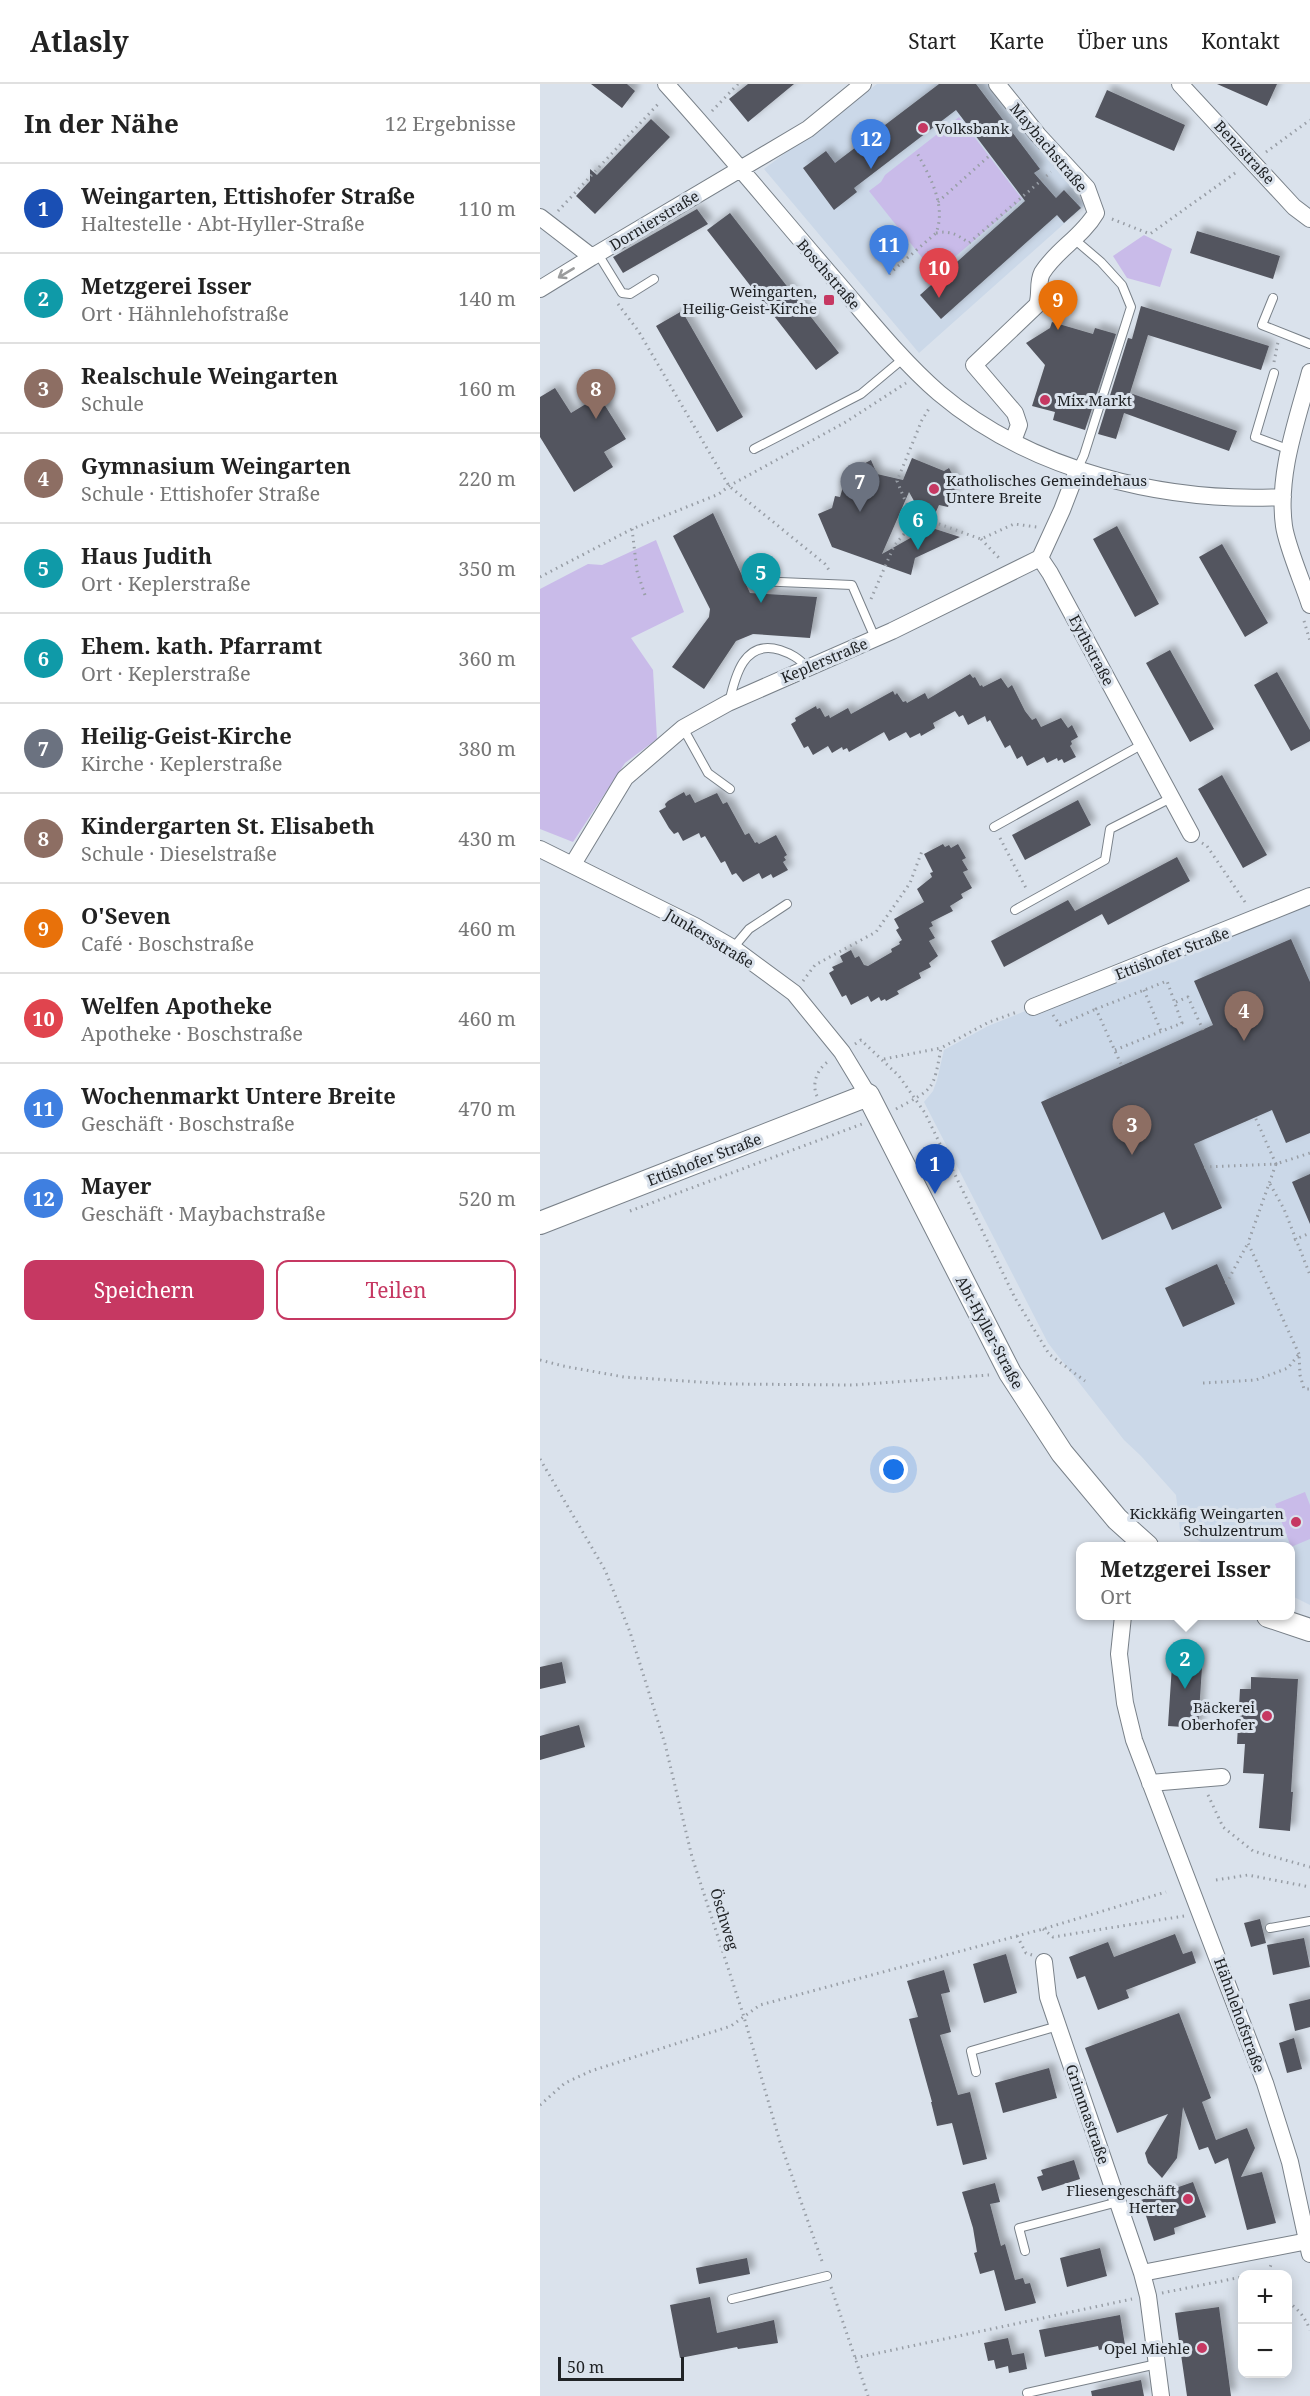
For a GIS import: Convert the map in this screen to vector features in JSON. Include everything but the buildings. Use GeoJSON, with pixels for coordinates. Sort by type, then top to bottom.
{"type":"FeatureCollection","features":[{"type":"Feature","properties":{"kind":"street"},"geometry":{"type":"LineString","coordinates":[[741,168],[808,129],[863,84]]}},
{"type":"Feature","properties":{"kind":"street","name":"Maybachstraße"},"geometry":{"type":"LineString","coordinates":[[997,84],[1087,188],[1096,213]]}},
{"type":"Feature","properties":{"kind":"street","name":"Benzstraße"},"geometry":{"type":"LineString","coordinates":[[1180,84],[1253,160],[1294,207],[1310,219]]}},
{"type":"Feature","properties":{"kind":"street","name":"Boschstraße"},"geometry":{"type":"LineString","coordinates":[[669,87],[904,358],[939,393],[962,410],[1013,441],[1077,471],[1153,489],[1250,499],[1283,497]]}},
{"type":"Feature","properties":{"kind":"street","name":"Dornierstraße"},"geometry":{"type":"LineString","coordinates":[[543,220],[595,256],[741,168]]}},
{"type":"Feature","properties":{"kind":"street"},"geometry":{"type":"LineString","coordinates":[[1013,441],[1019,425],[1015,413],[974,365],[1037,306],[1041,295],[1041,275],[1055,257],[1090,224],[1096,213]]}},
{"type":"Feature","properties":{"kind":"street"},"geometry":{"type":"LineString","coordinates":[[540,289],[595,256]]}},
{"type":"Feature","properties":{"kind":"street"},"geometry":{"type":"LineString","coordinates":[[1310,372],[1290,450],[1283,497],[1284,527],[1310,605]]}},
{"type":"Feature","properties":{"kind":"street"},"geometry":{"type":"LineString","coordinates":[[1040,558],[1077,471]]}},
{"type":"Feature","properties":{"kind":"street","name":"Keplerstraße"},"geometry":{"type":"LineString","coordinates":[[573,864],[625,778],[683,728],[728,703],[875,638],[1040,558]]}},
{"type":"Feature","properties":{"kind":"street","name":"Eythstraße"},"geometry":{"type":"LineString","coordinates":[[1040,558],[1056,583],[1191,834]]}},
{"type":"Feature","properties":{"kind":"street","name":"Junkersstraße"},"geometry":{"type":"LineString","coordinates":[[540,849],[695,926],[733,948],[794,993],[842,1052],[868,1095]]}},
{"type":"Feature","properties":{"kind":"street","name":"Ettishofer Straße"},"geometry":{"type":"LineString","coordinates":[[1038,1005],[1310,896]]}},
{"type":"Feature","properties":{"kind":"street","name":"Ettishofer Straße"},"geometry":{"type":"LineString","coordinates":[[540,1222],[868,1095]]}},
{"type":"Feature","properties":{"kind":"street","name":"Abt-Hyller-Straße"},"geometry":{"type":"LineString","coordinates":[[868,1095],[1010,1373],[1062,1453],[1117,1519],[1142,1542]]}},
{"type":"Feature","properties":{"kind":"street","name":"Hähnlehofstraße"},"geometry":{"type":"LineString","coordinates":[[1123,1620],[1119,1654],[1125,1703],[1134,1740],[1265,2083],[1290,2162],[1309,2247]]}},
{"type":"Feature","properties":{"kind":"street"},"geometry":{"type":"LineString","coordinates":[[1280,1620],[1310,1630]]}},
{"type":"Feature","properties":{"kind":"street"},"geometry":{"type":"LineString","coordinates":[[1150,1783],[1222,1777]]}},
{"type":"Feature","properties":{"kind":"street","name":"Grimmastraße"},"geometry":{"type":"LineString","coordinates":[[1044,1962],[1048,1997],[1142,2273],[1148,2296],[1161,2396]]}},
{"type":"Feature","properties":{"kind":"street"},"geometry":{"type":"LineString","coordinates":[[1142,2273],[1309,2247]]}},
{"type":"Feature","properties":{"kind":"lane"},"geometry":{"type":"LineString","coordinates":[[1074,238],[1122,285],[1131,307],[1077,471]]}},
{"type":"Feature","properties":{"kind":"lane"},"geometry":{"type":"LineString","coordinates":[[595,256],[622,293],[630,294],[654,279]]}},
{"type":"Feature","properties":{"kind":"lane"},"geometry":{"type":"LineString","coordinates":[[1273,298],[1262,326],[1310,344]]}},
{"type":"Feature","properties":{"kind":"lane"},"geometry":{"type":"LineString","coordinates":[[754,449],[861,394],[904,358]]}},
{"type":"Feature","properties":{"kind":"lane"},"geometry":{"type":"LineString","coordinates":[[1274,373],[1255,436],[1290,450]]}},
{"type":"Feature","properties":{"kind":"lane"},"geometry":{"type":"LineString","coordinates":[[756,581],[852,585],[875,638]]}},
{"type":"Feature","properties":{"kind":"lane"},"geometry":{"type":"LineString","coordinates":[[728,703],[733,684],[744,660],[754,650],[769,646],[795,655],[807,667]]}},
{"type":"Feature","properties":{"kind":"lane"},"geometry":{"type":"LineString","coordinates":[[683,728],[708,773],[730,789]]}},
{"type":"Feature","properties":{"kind":"lane"},"geometry":{"type":"LineString","coordinates":[[994,827],[1143,744]]}},
{"type":"Feature","properties":{"kind":"lane"},"geometry":{"type":"LineString","coordinates":[[1015,910],[1106,860],[1110,829],[1171,798]]}},
{"type":"Feature","properties":{"kind":"lane"},"geometry":{"type":"LineString","coordinates":[[733,948],[749,929],[787,904]]}},
{"type":"Feature","properties":{"kind":"lane"},"geometry":{"type":"LineString","coordinates":[[1270,1928],[1310,1921]]}},
{"type":"Feature","properties":{"kind":"lane"},"geometry":{"type":"LineString","coordinates":[[976,2072],[971,2051],[1058,2026]]}},
{"type":"Feature","properties":{"kind":"lane"},"geometry":{"type":"LineString","coordinates":[[1025,2251],[1019,2228],[1118,2202]]}},
{"type":"Feature","properties":{"kind":"lane"},"geometry":{"type":"LineString","coordinates":[[732,2299],[827,2276]]}},
{"type":"Feature","properties":{"kind":"lane"},"geometry":{"type":"LineString","coordinates":[[1027,2393],[1157,2364]]}},
{"type":"Feature","properties":{"kind":"path"},"geometry":{"type":"LineString","coordinates":[[701,123],[738,84]]}},
{"type":"Feature","properties":{"kind":"path"},"geometry":{"type":"LineString","coordinates":[[543,220],[669,87]]}},
{"type":"Feature","properties":{"kind":"path"},"geometry":{"type":"LineString","coordinates":[[1096,213],[1150,234],[1310,120]]}},
{"type":"Feature","properties":{"kind":"path"},"geometry":{"type":"LineString","coordinates":[[889,274],[936,233],[940,224],[938,202],[916,151]]}},
{"type":"Feature","properties":{"kind":"path"},"geometry":{"type":"LineString","coordinates":[[938,202],[989,156]]}},
{"type":"Feature","properties":{"kind":"path"},"geometry":{"type":"LineString","coordinates":[[936,233],[946,231],[956,234],[969,243],[1063,161]]}},
{"type":"Feature","properties":{"kind":"path"},"geometry":{"type":"LineString","coordinates":[[613,298],[639,332],[729,486],[825,564],[839,585]]}},
{"type":"Feature","properties":{"kind":"path"},"geometry":{"type":"LineString","coordinates":[[1274,373],[1280,333]]}},
{"type":"Feature","properties":{"kind":"path"},"geometry":{"type":"LineString","coordinates":[[540,577],[632,530],[719,494],[729,486],[844,423],[919,374]]}},
{"type":"Feature","properties":{"kind":"path"},"geometry":{"type":"LineString","coordinates":[[914,522],[897,481],[922,420],[939,393]]}},
{"type":"Feature","properties":{"kind":"path"},"geometry":{"type":"LineString","coordinates":[[914,522],[936,523],[981,539],[1012,572]]}},
{"type":"Feature","properties":{"kind":"path"},"geometry":{"type":"LineString","coordinates":[[864,614],[894,546],[914,522]]}},
{"type":"Feature","properties":{"kind":"path"},"geometry":{"type":"LineString","coordinates":[[981,539],[1014,524],[1053,529]]}},
{"type":"Feature","properties":{"kind":"path"},"geometry":{"type":"LineString","coordinates":[[632,530],[637,571],[645,595]]}},
{"type":"Feature","properties":{"kind":"path"},"geometry":{"type":"LineString","coordinates":[[994,827],[1032,900]]}},
{"type":"Feature","properties":{"kind":"path"},"geometry":{"type":"LineString","coordinates":[[1191,834],[1207,846],[1257,919]]}},
{"type":"Feature","properties":{"kind":"path"},"geometry":{"type":"LineString","coordinates":[[794,993],[815,964],[876,932],[910,883],[922,851]]}},
{"type":"Feature","properties":{"kind":"path"},"geometry":{"type":"LineString","coordinates":[[883,1059],[941,1048],[989,1022],[1038,1005],[1060,1025],[1167,981],[1182,1023],[1114,1050]]}},
{"type":"Feature","properties":{"kind":"path"},"geometry":{"type":"LineString","coordinates":[[1144,990],[1161,1031]]}},
{"type":"Feature","properties":{"kind":"path"},"geometry":{"type":"LineString","coordinates":[[1176,1002],[1188,996],[1203,1030]]}},
{"type":"Feature","properties":{"kind":"path"},"geometry":{"type":"LineString","coordinates":[[1096,1009],[1122,1066]]}},
{"type":"Feature","properties":{"kind":"path"},"geometry":{"type":"LineString","coordinates":[[861,1040],[899,1076],[936,1132],[1016,1298],[1049,1354],[1085,1381]]}},
{"type":"Feature","properties":{"kind":"path"},"geometry":{"type":"LineString","coordinates":[[914,1099],[928,1092],[936,1077],[941,1048]]}},
{"type":"Feature","properties":{"kind":"path"},"geometry":{"type":"LineString","coordinates":[[621,1214],[880,1118]]}},
{"type":"Feature","properties":{"kind":"path"},"geometry":{"type":"LineString","coordinates":[[1226,1284],[1248,1243],[1276,1164],[1255,1118]]}},
{"type":"Feature","properties":{"kind":"path"},"geometry":{"type":"LineString","coordinates":[[1204,1167],[1276,1164],[1310,1153]]}},
{"type":"Feature","properties":{"kind":"path"},"geometry":{"type":"LineString","coordinates":[[1269,1183],[1284,1209],[1294,1240],[1310,1275]]}},
{"type":"Feature","properties":{"kind":"path"},"geometry":{"type":"LineString","coordinates":[[1294,1240],[1310,1233]]}},
{"type":"Feature","properties":{"kind":"path"},"geometry":{"type":"LineString","coordinates":[[1248,1243],[1299,1354],[1300,1375],[1304,1389],[1310,1389]]}},
{"type":"Feature","properties":{"kind":"path"},"geometry":{"type":"LineString","coordinates":[[1203,1383],[1256,1380],[1288,1368],[1299,1354]]}},
{"type":"Feature","properties":{"kind":"path"},"geometry":{"type":"LineString","coordinates":[[540,1360],[624,1377],[730,1384],[853,1385],[1010,1373]]}},
{"type":"Feature","properties":{"kind":"path","name":"Öschweg"},"geometry":{"type":"LineString","coordinates":[[540,1459],[605,1570],[630,1632],[665,1744],[692,1857],[744,2017],[780,2142],[868,2396]]}},
{"type":"Feature","properties":{"kind":"path"},"geometry":{"type":"LineString","coordinates":[[1201,1778],[1223,1827],[1253,1851],[1310,1867]]}},
{"type":"Feature","properties":{"kind":"path"},"geometry":{"type":"LineString","coordinates":[[1216,1880],[1248,1875],[1310,1887]]}},
{"type":"Feature","properties":{"kind":"path"},"geometry":{"type":"LineString","coordinates":[[540,2105],[565,2083],[591,2071],[731,2026],[760,2005],[1017,1936],[1166,1892]]}},
{"type":"Feature","properties":{"kind":"path"},"geometry":{"type":"LineString","coordinates":[[1042,1929],[1053,1937],[1185,1916],[1201,1911]]}},
{"type":"Feature","properties":{"kind":"path"},"geometry":{"type":"LineString","coordinates":[[1017,1936],[1026,1953],[1044,1962]]}},
{"type":"Feature","properties":{"kind":"path"},"geometry":{"type":"LineString","coordinates":[[855,2358],[1238,2278]]}},
{"type":"Feature","properties":{"kind":"path"},"geometry":{"type":"LineString","coordinates":[[1292,2305],[1307,2320],[1310,2330]]}},
{"type":"Feature","properties":{"kind":"shaded area"},"geometry":{"type":"Polygon","coordinates":[[[877,84],[989,84],[1085,205],[919,353],[764,169],[877,84]]]}},
{"type":"Feature","properties":{"kind":"shaded area"},"geometry":{"type":"Polygon","coordinates":[[[959,117],[1022,199],[935,274],[869,191],[881,182],[885,175],[959,117]]]}},
{"type":"Feature","properties":{"kind":"shaded area"},"geometry":{"type":"Polygon","coordinates":[[[1144,235],[1172,249],[1160,287],[1127,278],[1113,256],[1144,235]]]}},
{"type":"Feature","properties":{"kind":"shaded area"},"geometry":{"type":"Polygon","coordinates":[[[656,540],[684,612],[631,638],[653,670],[657,739],[625,763],[573,842],[540,829],[540,589],[588,564],[602,565],[656,540]]]}},
{"type":"Feature","properties":{"kind":"shaded area"},"geometry":{"type":"Polygon","coordinates":[[[1310,898],[1310,1605],[1295,1598],[1295,1542],[1201,1542],[1180,1530],[1176,1495],[1124,1440],[1048,1343],[924,1102],[933,1091],[944,1050],[988,1026],[1310,898]]]}},
{"type":"Feature","properties":{"kind":"shaded area","name":"Kickkäfig Weingarten Schulzentrum"},"geometry":{"type":"Polygon","coordinates":[[[1305,1492],[1310,1505],[1310,1539],[1295,1545],[1295,1542],[1289,1542],[1275,1504],[1305,1492]]]}},
{"type":"Feature","properties":{"kind":"place","name":"Volksbank"},"geometry":{"type":"Point","coordinates":[923,128]}},
{"type":"Feature","properties":{"kind":"place","name":"Mayer"},"geometry":{"type":"Point","coordinates":[871,169]}},
{"type":"Feature","properties":{"kind":"place","name":"Wochenmarkt Untere Breite"},"geometry":{"type":"Point","coordinates":[889,275]}},
{"type":"Feature","properties":{"kind":"place","name":"Welfen Apotheke"},"geometry":{"type":"Point","coordinates":[939,298]}},
{"type":"Feature","properties":{"kind":"place","name":"Weingarten, Heilig-Geist-Kirche"},"geometry":{"type":"Point","coordinates":[829,300]}},
{"type":"Feature","properties":{"kind":"place","name":"O'Seven"},"geometry":{"type":"Point","coordinates":[1058,330]}},
{"type":"Feature","properties":{"kind":"place","name":"Mix Markt"},"geometry":{"type":"Point","coordinates":[1045,400]}},
{"type":"Feature","properties":{"kind":"place","name":"Kindergarten St. Elisabeth"},"geometry":{"type":"Point","coordinates":[596,419]}},
{"type":"Feature","properties":{"kind":"place","name":"Katholisches Gemeindehaus Untere Breite"},"geometry":{"type":"Point","coordinates":[934,489]}},
{"type":"Feature","properties":{"kind":"place","name":"Heilig-Geist-Kirche"},"geometry":{"type":"Point","coordinates":[860,512]}},
{"type":"Feature","properties":{"kind":"place","name":"Ehem. kath. Pfarramt"},"geometry":{"type":"Point","coordinates":[918,550]}},
{"type":"Feature","properties":{"kind":"place","name":"Haus Judith"},"geometry":{"type":"Point","coordinates":[761,603]}},
{"type":"Feature","properties":{"kind":"place","name":"Gymnasium Weingarten"},"geometry":{"type":"Point","coordinates":[1244,1041]}},
{"type":"Feature","properties":{"kind":"place","name":"Realschule Weingarten"},"geometry":{"type":"Point","coordinates":[1132,1155]}},
{"type":"Feature","properties":{"kind":"place","name":"Weingarten, Ettishofer Straße"},"geometry":{"type":"Point","coordinates":[935,1194]}},
{"type":"Feature","properties":{"kind":"place","name":"Kickkäfig Weingarten Schulzentrum"},"geometry":{"type":"Point","coordinates":[1296,1522]}},
{"type":"Feature","properties":{"kind":"place","name":"Metzgerei Isser"},"geometry":{"type":"Point","coordinates":[1185,1689]}},
{"type":"Feature","properties":{"kind":"place","name":"Bäckerei Oberhofer"},"geometry":{"type":"Point","coordinates":[1267,1716]}},
{"type":"Feature","properties":{"kind":"place","name":"Fliesengeschäft Herter"},"geometry":{"type":"Point","coordinates":[1188,2199]}},
{"type":"Feature","properties":{"kind":"place","name":"Opel Miehle"},"geometry":{"type":"Point","coordinates":[1202,2348]}}]}
